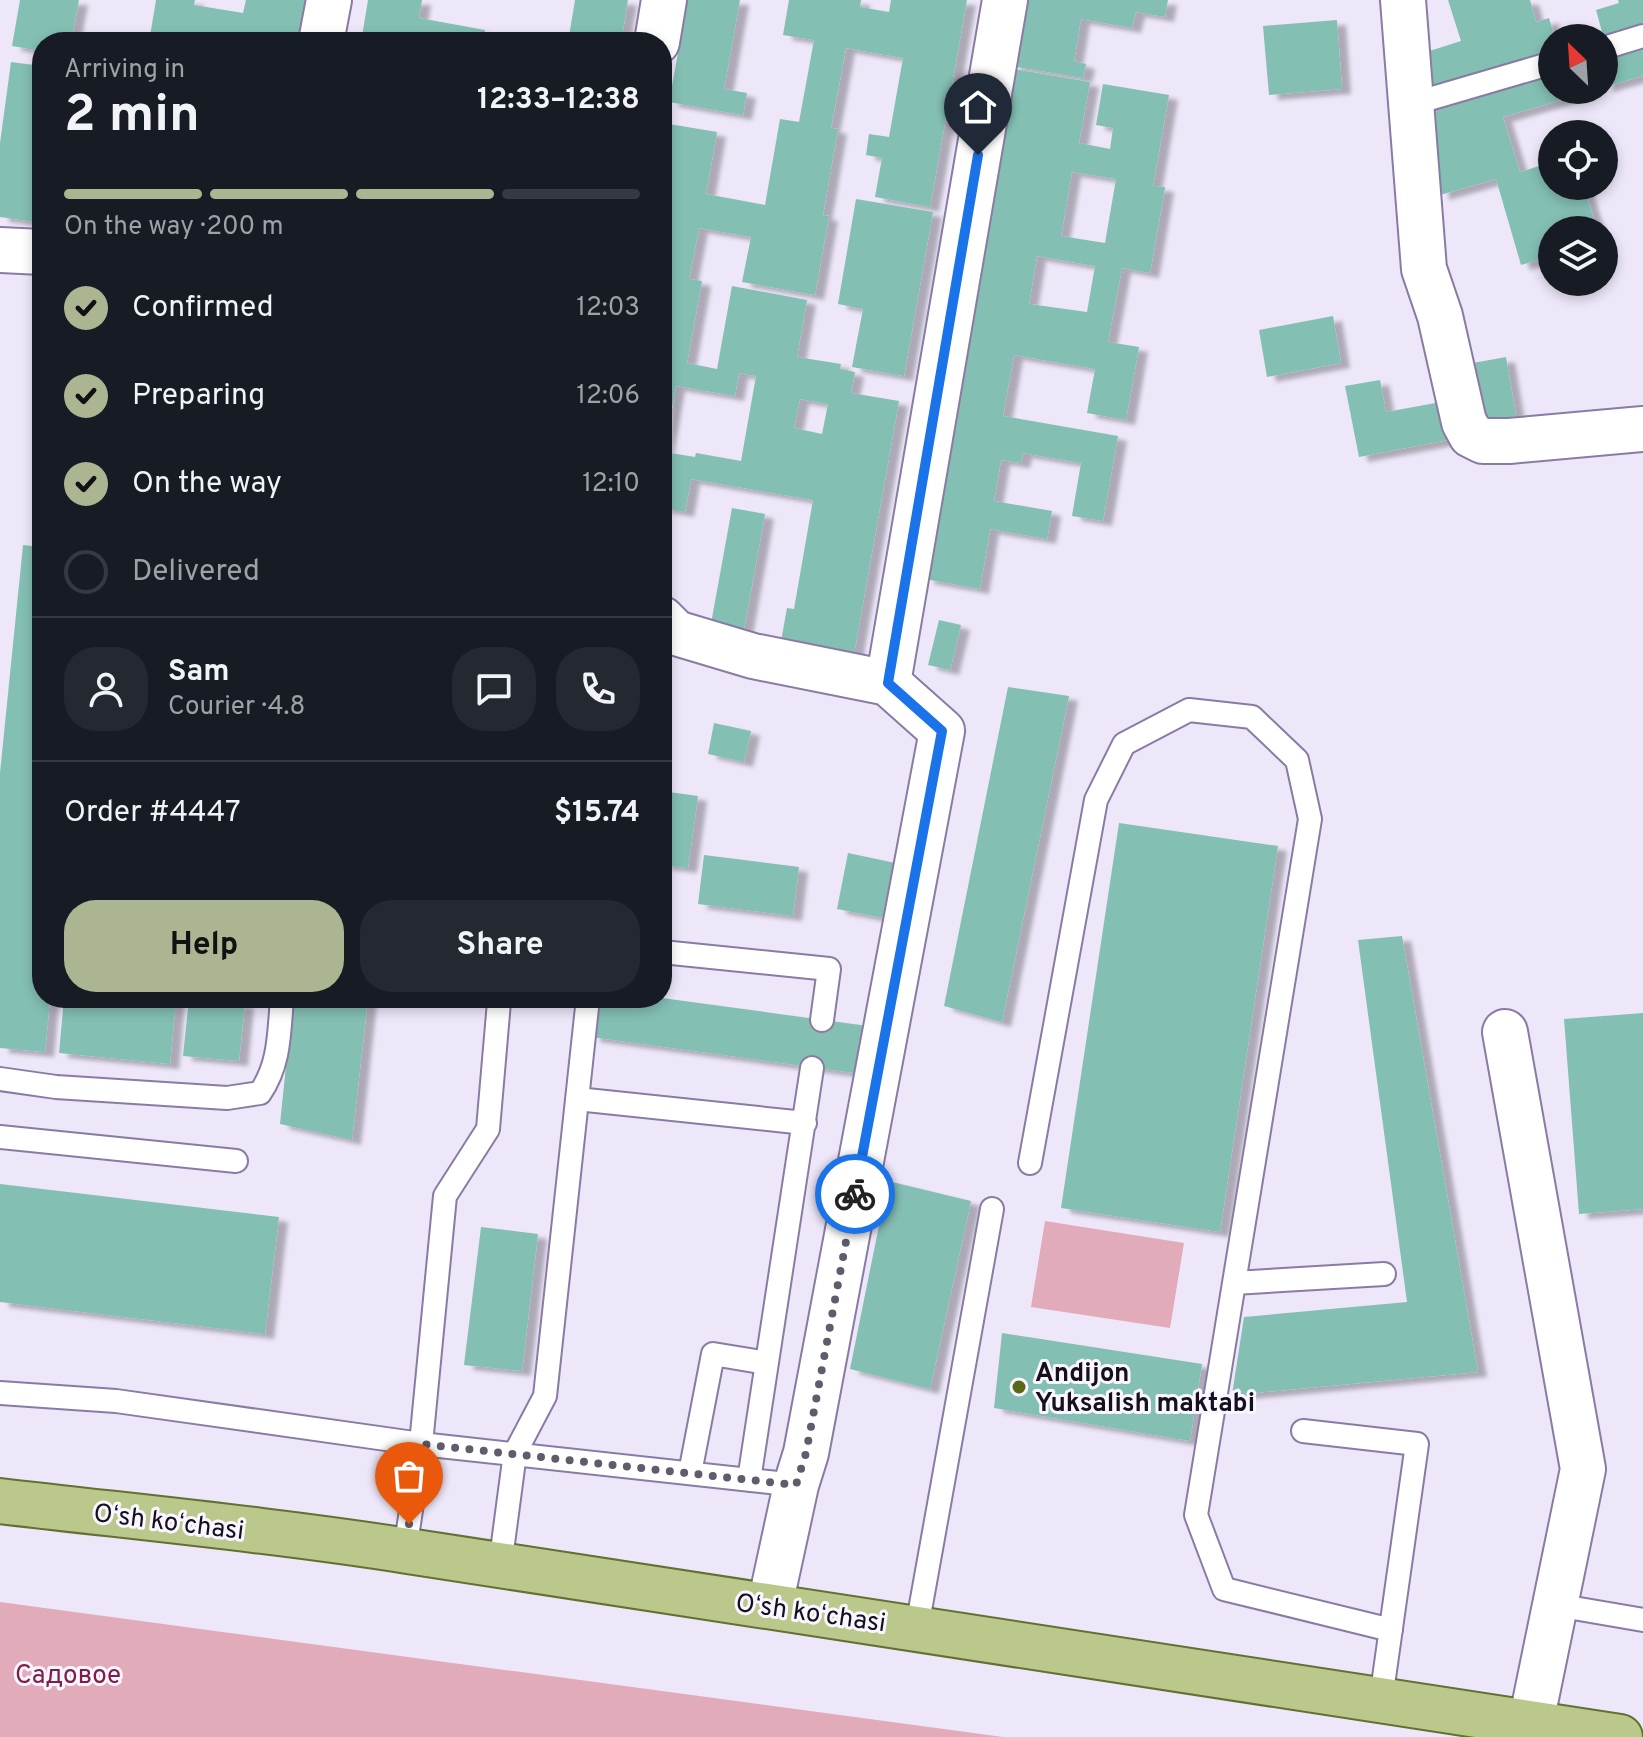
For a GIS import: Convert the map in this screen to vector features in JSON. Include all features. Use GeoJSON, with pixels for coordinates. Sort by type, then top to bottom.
{"type":"FeatureCollection","features":[{"type":"Feature","properties":{"kind":"main road","name":"Oʻsh koʻchasi"},"geometry":{"type":"LineString","coordinates":[[0,1501],[405,1550],[1381,1699],[1530,1730],[1620,1737]]}},
{"type":"Feature","properties":{"kind":"street"},"geometry":{"type":"LineString","coordinates":[[323,32],[329,0]]}},
{"type":"Feature","properties":{"kind":"street"},"geometry":{"type":"LineString","coordinates":[[659,32],[664,0]]}},
{"type":"Feature","properties":{"kind":"street"},"geometry":{"type":"LineString","coordinates":[[888,683],[1005,0]]}},
{"type":"Feature","properties":{"kind":"street"},"geometry":{"type":"LineString","coordinates":[[1403,0],[1424,269],[1440,316],[1456,397],[1471,435],[1483,441],[1509,441],[1643,429]]}},
{"type":"Feature","properties":{"kind":"street"},"geometry":{"type":"LineString","coordinates":[[0,250],[32,252]]}},
{"type":"Feature","properties":{"kind":"street"},"geometry":{"type":"LineString","coordinates":[[672,629],[676,633],[753,656],[888,683],[942,731],[806,1453],[770,1605]]}},
{"type":"Feature","properties":{"kind":"street"},"geometry":{"type":"LineString","coordinates":[[1505,1032],[1583,1469],[1530,1730]]}},
{"type":"Feature","properties":{"kind":"lane"},"geometry":{"type":"LineString","coordinates":[[1618,44],[1643,36]]}},
{"type":"Feature","properties":{"kind":"lane"},"geometry":{"type":"LineString","coordinates":[[1412,104],[1538,67]]}},
{"type":"Feature","properties":{"kind":"lane"},"geometry":{"type":"LineString","coordinates":[[1030,1163],[1096,800],[1124,744],[1189,710],[1252,717],[1297,760],[1310,819],[1196,1515],[1224,1589],[1391,1630]]}},
{"type":"Feature","properties":{"kind":"lane"},"geometry":{"type":"LineString","coordinates":[[672,953],[829,969],[822,1020]]}},
{"type":"Feature","properties":{"kind":"lane"},"geometry":{"type":"LineString","coordinates":[[0,1079],[56,1087],[227,1098],[260,1093],[269,1081],[278,1058],[281,1008]]}},
{"type":"Feature","properties":{"kind":"lane"},"geometry":{"type":"LineString","coordinates":[[405,1550],[421,1444],[445,1196],[488,1129],[498,1008]]}},
{"type":"Feature","properties":{"kind":"lane"},"geometry":{"type":"LineString","coordinates":[[500,1566],[515,1453],[545,1396],[587,1008]]}},
{"type":"Feature","properties":{"kind":"lane"},"geometry":{"type":"LineString","coordinates":[[749,1480],[812,1068]]}},
{"type":"Feature","properties":{"kind":"lane"},"geometry":{"type":"LineString","coordinates":[[577,1099],[805,1123]]}},
{"type":"Feature","properties":{"kind":"lane"},"geometry":{"type":"LineString","coordinates":[[0,1137],[236,1161]]}},
{"type":"Feature","properties":{"kind":"lane"},"geometry":{"type":"LineString","coordinates":[[917,1627],[992,1209]]}},
{"type":"Feature","properties":{"kind":"lane"},"geometry":{"type":"LineString","coordinates":[[1234,1283],[1384,1274]]}},
{"type":"Feature","properties":{"kind":"lane"},"geometry":{"type":"LineString","coordinates":[[690,1473],[713,1354],[767,1363]]}},
{"type":"Feature","properties":{"kind":"lane"},"geometry":{"type":"LineString","coordinates":[[0,1393],[116,1401],[421,1444],[796,1485]]}},
{"type":"Feature","properties":{"kind":"lane"},"geometry":{"type":"LineString","coordinates":[[1303,1431],[1417,1444],[1381,1699]]}},
{"type":"Feature","properties":{"kind":"lane"},"geometry":{"type":"LineString","coordinates":[[1556,1605],[1643,1620]]}},
{"type":"Feature","properties":{"kind":"green space"},"geometry":{"type":"Polygon","coordinates":[[[1045,1221],[1184,1243],[1170,1328],[1031,1307],[1045,1221]]]}},
{"type":"Feature","properties":{"kind":"green space","name":"Садовое"},"geometry":{"type":"Polygon","coordinates":[[[0,1602],[1003,1737],[0,1737],[0,1602]]]}},
{"type":"Feature","properties":{"kind":"building"},"geometry":{"type":"Polygon","coordinates":[[[20,0],[79,0],[73,32],[32,32],[32,49],[12,46],[20,0]]]}},
{"type":"Feature","properties":{"kind":"building"},"geometry":{"type":"Polygon","coordinates":[[[156,0],[195,0],[194,5],[243,13],[246,0],[307,0],[302,32],[151,32],[156,0]]]}},
{"type":"Feature","properties":{"kind":"building"},"geometry":{"type":"Polygon","coordinates":[[[368,0],[422,0],[419,18],[485,30],[485,32],[363,32],[368,0]]]}},
{"type":"Feature","properties":{"kind":"building"},"geometry":{"type":"Polygon","coordinates":[[[575,0],[628,0],[623,32],[570,32],[575,0]]]}},
{"type":"Feature","properties":{"kind":"building"},"geometry":{"type":"Polygon","coordinates":[[[683,0],[740,0],[724,89],[747,93],[743,115],[672,103],[672,86],[685,15],[680,14],[683,0]]]}},
{"type":"Feature","properties":{"kind":"building"},"geometry":{"type":"Polygon","coordinates":[[[789,0],[861,0],[860,7],[889,12],[891,0],[967,0],[930,207],[875,197],[882,158],[866,155],[869,134],[889,137],[903,58],[846,48],[831,128],[838,129],[823,215],[829,216],[815,295],[742,282],[751,237],[699,228],[689,279],[702,281],[687,363],[717,369],[732,286],[807,300],[797,357],[841,364],[840,369],[855,372],[851,393],[899,401],[854,654],[781,641],[787,608],[794,609],[813,500],[691,479],[685,512],[672,510],[672,453],[695,457],[696,453],[741,461],[756,376],[739,373],[735,396],[676,386],[672,408],[672,124],[717,132],[706,194],[765,205],[780,119],[799,122],[814,40],[783,35],[789,0]],[[800,399],[794,428],[822,434],[828,404],[800,399]]]}},
{"type":"Feature","properties":{"kind":"building"},"geometry":{"type":"Polygon","coordinates":[[[1024,0],[1168,0],[1165,17],[1136,12],[1132,28],[1081,19],[1074,61],[1086,64],[1083,78],[1011,66],[1024,0]]]}},
{"type":"Feature","properties":{"kind":"building"},"geometry":{"type":"Polygon","coordinates":[[[1448,0],[1530,0],[1536,22],[1549,18],[1551,24],[1538,24],[1538,60],[1432,93],[1420,54],[1461,41],[1448,0]]]}},
{"type":"Feature","properties":{"kind":"building"},"geometry":{"type":"Polygon","coordinates":[[[1618,0],[1643,0],[1643,28],[1618,35],[1618,24],[1600,24],[1596,10],[1619,3],[1618,0]]]}},
{"type":"Feature","properties":{"kind":"building"},"geometry":{"type":"Polygon","coordinates":[[[1337,20],[1342,89],[1269,95],[1263,26],[1337,20]]]}},
{"type":"Feature","properties":{"kind":"building"},"geometry":{"type":"Polygon","coordinates":[[[1643,43],[1643,76],[1618,83],[1618,51],[1643,43]]]}},
{"type":"Feature","properties":{"kind":"building"},"geometry":{"type":"Polygon","coordinates":[[[11,62],[32,65],[32,222],[0,217],[0,143],[11,62]]]}},
{"type":"Feature","properties":{"kind":"building"},"geometry":{"type":"Polygon","coordinates":[[[1008,68],[1090,82],[1079,143],[1110,149],[1113,128],[1096,125],[1103,84],[1169,95],[1153,186],[1165,187],[1150,273],[1122,268],[1108,342],[1139,347],[1126,420],[1087,413],[1095,369],[1014,355],[1003,416],[1118,436],[1103,521],[1072,516],[1081,463],[1023,453],[1021,463],[1001,460],[994,501],[1052,511],[1047,539],[990,529],[980,589],[925,579],[1008,68]],[[1072,172],[1061,236],[1105,243],[1116,179],[1072,172]],[[1037,256],[1029,304],[1087,312],[1095,266],[1037,256]]]}},
{"type":"Feature","properties":{"kind":"building"},"geometry":{"type":"Polygon","coordinates":[[[1538,74],[1538,104],[1548,104],[1503,117],[1520,172],[1538,166],[1538,200],[1588,200],[1593,216],[1538,216],[1538,260],[1521,265],[1496,179],[1440,195],[1432,106],[1538,74]]]}},
{"type":"Feature","properties":{"kind":"building"},"geometry":{"type":"Polygon","coordinates":[[[856,199],[933,212],[904,376],[852,367],[863,309],[838,304],[856,199]]]}},
{"type":"Feature","properties":{"kind":"building"},"geometry":{"type":"Polygon","coordinates":[[[1333,316],[1341,363],[1267,377],[1259,330],[1333,316]]]}},
{"type":"Feature","properties":{"kind":"building"},"geometry":{"type":"Polygon","coordinates":[[[1506,357],[1516,416],[1482,422],[1473,363],[1506,357]]]}},
{"type":"Feature","properties":{"kind":"building"},"geometry":{"type":"Polygon","coordinates":[[[1380,380],[1386,412],[1441,402],[1448,440],[1359,457],[1345,386],[1380,380]]]}},
{"type":"Feature","properties":{"kind":"building"},"geometry":{"type":"Polygon","coordinates":[[[732,508],[765,514],[743,635],[710,629],[732,508]]]}},
{"type":"Feature","properties":{"kind":"building"},"geometry":{"type":"Polygon","coordinates":[[[23,545],[32,546],[32,1008],[49,1008],[45,1052],[0,1048],[0,773],[23,545]]]}},
{"type":"Feature","properties":{"kind":"building"},"geometry":{"type":"Polygon","coordinates":[[[939,620],[961,625],[950,670],[928,665],[939,620]]]}},
{"type":"Feature","properties":{"kind":"building"},"geometry":{"type":"Polygon","coordinates":[[[1008,687],[1069,696],[1002,1022],[944,1006],[1008,687]]]}},
{"type":"Feature","properties":{"kind":"building"},"geometry":{"type":"Polygon","coordinates":[[[714,723],[751,731],[744,762],[708,754],[714,723]]]}},
{"type":"Feature","properties":{"kind":"building"},"geometry":{"type":"Polygon","coordinates":[[[672,792],[698,796],[688,868],[672,866],[672,792]]]}},
{"type":"Feature","properties":{"kind":"building"},"geometry":{"type":"Polygon","coordinates":[[[1119,823],[1278,846],[1220,1232],[1061,1208],[1119,823]]]}},
{"type":"Feature","properties":{"kind":"building"},"geometry":{"type":"Polygon","coordinates":[[[848,853],[900,864],[889,919],[837,909],[848,853]]]}},
{"type":"Feature","properties":{"kind":"building"},"geometry":{"type":"Polygon","coordinates":[[[704,855],[799,867],[793,916],[698,904],[704,855]]]}},
{"type":"Feature","properties":{"kind":"building"},"geometry":{"type":"Polygon","coordinates":[[[1402,936],[1478,1372],[1232,1395],[1244,1317],[1407,1302],[1358,940],[1402,936]]]}},
{"type":"Feature","properties":{"kind":"building"},"geometry":{"type":"Polygon","coordinates":[[[672,999],[868,1026],[862,1074],[591,1037],[595,1008],[672,1008],[672,999]]]}},
{"type":"Feature","properties":{"kind":"building"},"geometry":{"type":"Polygon","coordinates":[[[63,1008],[175,1008],[170,1064],[59,1053],[63,1008]]]}},
{"type":"Feature","properties":{"kind":"building"},"geometry":{"type":"Polygon","coordinates":[[[188,1008],[244,1008],[239,1061],[183,1056],[188,1008]]]}},
{"type":"Feature","properties":{"kind":"building"},"geometry":{"type":"Polygon","coordinates":[[[292,1008],[367,1008],[352,1140],[280,1124],[292,1008]]]}},
{"type":"Feature","properties":{"kind":"building"},"geometry":{"type":"Polygon","coordinates":[[[1643,1013],[1643,1209],[1579,1214],[1564,1019],[1643,1013]]]}},
{"type":"Feature","properties":{"kind":"building"},"geometry":{"type":"Polygon","coordinates":[[[888,1181],[971,1201],[930,1389],[850,1369],[888,1181]]]}},
{"type":"Feature","properties":{"kind":"building"},"geometry":{"type":"Polygon","coordinates":[[[0,1184],[279,1217],[265,1334],[0,1302],[0,1184]]]}},
{"type":"Feature","properties":{"kind":"building"},"geometry":{"type":"Polygon","coordinates":[[[481,1227],[538,1234],[522,1371],[464,1365],[481,1227]]]}},
{"type":"Feature","properties":{"kind":"building"},"geometry":{"type":"Polygon","coordinates":[[[1002,1333],[1202,1364],[1190,1441],[994,1408],[1002,1333]]]}},
{"type":"Feature","properties":{"kind":"way so far"},"geometry":{"type":"LineString","coordinates":[[409,1524],[421,1444],[796,1485],[806,1453],[855,1194]]}},
{"type":"Feature","properties":{"kind":"place","name":"Andijon Yuksalish maktabi"},"geometry":{"type":"Point","coordinates":[1019,1387]}},
{"type":"Feature","properties":{"kind":"route"},"geometry":{"type":"LineString","coordinates":[[855,1194],[942,731],[888,683],[978,155]]}}]}
